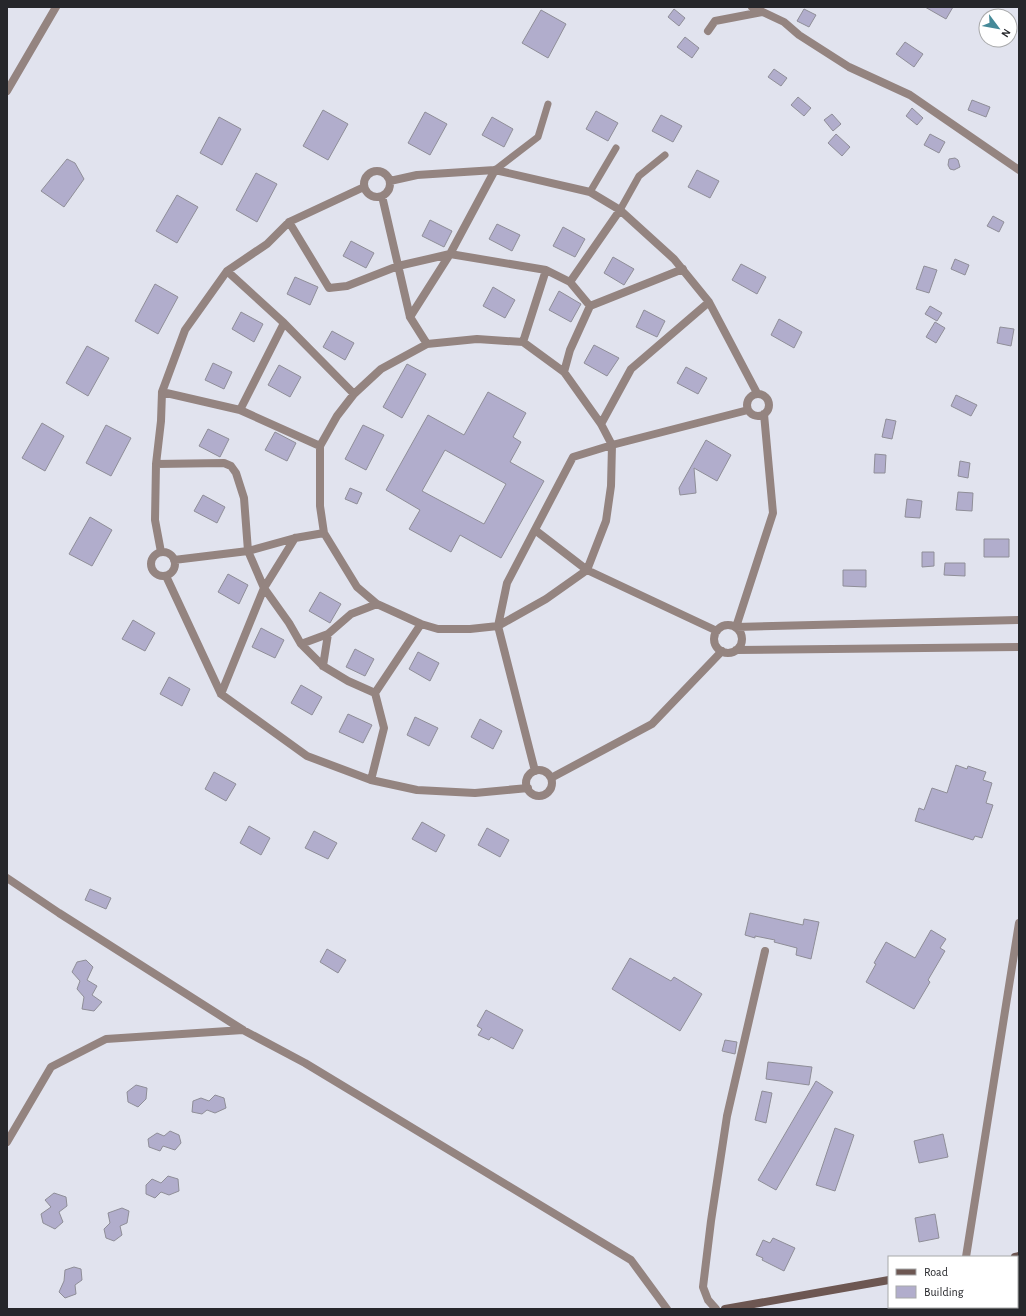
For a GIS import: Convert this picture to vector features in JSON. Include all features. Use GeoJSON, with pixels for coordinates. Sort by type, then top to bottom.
{"type":"FeatureCollection","features":[{"type":"Feature","properties":{"kind":"street"},"geometry":{"type":"LineString","coordinates":[[7,91],[56,7]]}},
{"type":"Feature","properties":{"kind":"street"},"geometry":{"type":"LineString","coordinates":[[752,7],[784,22],[799,35],[849,66],[910,95],[1019,170]]}},
{"type":"Feature","properties":{"kind":"street"},"geometry":{"type":"LineString","coordinates":[[708,30],[715,20],[762,12]]}},
{"type":"Feature","properties":{"kind":"street"},"geometry":{"type":"LineString","coordinates":[[390,181],[417,175],[495,170],[590,192],[620,210],[674,259],[709,302],[757,393]]}},
{"type":"Feature","properties":{"kind":"street"},"geometry":{"type":"LineString","coordinates":[[410,316],[450,254],[495,170]]}},
{"type":"Feature","properties":{"kind":"street"},"geometry":{"type":"LineString","coordinates":[[373,171],[382,171],[390,181],[388,190],[382,196],[378,197],[369,194],[364,187],[364,180],[366,176],[373,171]]}},
{"type":"Feature","properties":{"kind":"street"},"geometry":{"type":"LineString","coordinates":[[161,552],[155,520],[156,464],[161,421],[162,392],[185,330],[227,271],[266,244],[289,222],[364,187]]}},
{"type":"Feature","properties":{"kind":"street"},"geometry":{"type":"LineString","coordinates":[[382,196],[410,316],[427,344]]}},
{"type":"Feature","properties":{"kind":"street"},"geometry":{"type":"LineString","coordinates":[[570,282],[620,210]]}},
{"type":"Feature","properties":{"kind":"street"},"geometry":{"type":"LineString","coordinates":[[289,222],[329,288],[347,286],[398,266],[450,254],[546,270],[570,282],[590,306]]}},
{"type":"Feature","properties":{"kind":"street"},"geometry":{"type":"LineString","coordinates":[[523,342],[546,270]]}},
{"type":"Feature","properties":{"kind":"street"},"geometry":{"type":"LineString","coordinates":[[564,372],[570,350],[590,306],[683,270]]}},
{"type":"Feature","properties":{"kind":"street"},"geometry":{"type":"LineString","coordinates":[[227,271],[284,323],[354,394]]}},
{"type":"Feature","properties":{"kind":"street"},"geometry":{"type":"LineString","coordinates":[[601,424],[632,369],[709,302]]}},
{"type":"Feature","properties":{"kind":"street"},"geometry":{"type":"LineString","coordinates":[[240,410],[284,323]]}},
{"type":"Feature","properties":{"kind":"street"},"geometry":{"type":"LineString","coordinates":[[477,339],[523,342],[564,372],[601,424],[612,445],[611,486],[606,521],[587,570],[546,599],[498,626],[470,629],[438,629],[421,624],[377,604],[358,587],[324,533],[320,506],[320,446],[337,416],[354,394],[381,369],[427,344],[477,339]]}},
{"type":"Feature","properties":{"kind":"street"},"geometry":{"type":"LineString","coordinates":[[162,392],[240,410],[320,446]]}},
{"type":"Feature","properties":{"kind":"street"},"geometry":{"type":"LineString","coordinates":[[757,393],[764,395],[769,401],[769,408],[764,414],[757,416],[753,415],[748,410],[746,403],[750,396],[757,393]]}},
{"type":"Feature","properties":{"kind":"street"},"geometry":{"type":"LineString","coordinates":[[534,771],[498,626],[507,583],[574,457],[612,445],[748,410]]}},
{"type":"Feature","properties":{"kind":"street"},"geometry":{"type":"LineString","coordinates":[[736,627],[773,513],[764,414]]}},
{"type":"Feature","properties":{"kind":"street"},"geometry":{"type":"LineString","coordinates":[[156,464],[224,463],[231,466],[236,473],[244,498],[248,551],[264,588],[289,623],[301,644],[323,666],[348,681],[375,693]]}},
{"type":"Feature","properties":{"kind":"street"},"geometry":{"type":"LineString","coordinates":[[535,530],[587,570],[717,631]]}},
{"type":"Feature","properties":{"kind":"street"},"geometry":{"type":"LineString","coordinates":[[174,560],[248,551],[294,538],[324,533]]}},
{"type":"Feature","properties":{"kind":"street"},"geometry":{"type":"LineString","coordinates":[[221,694],[264,588],[294,538]]}},
{"type":"Feature","properties":{"kind":"street"},"geometry":{"type":"LineString","coordinates":[[161,552],[169,554],[174,560],[174,568],[166,576],[155,573],[151,567],[152,559],[161,552]]}},
{"type":"Feature","properties":{"kind":"street"},"geometry":{"type":"LineString","coordinates":[[166,576],[221,694],[307,756],[371,780],[416,790],[475,793],[528,788]]}},
{"type":"Feature","properties":{"kind":"street"},"geometry":{"type":"LineString","coordinates":[[301,644],[328,634],[351,614],[377,604]]}},
{"type":"Feature","properties":{"kind":"street"},"geometry":{"type":"LineString","coordinates":[[1019,620],[736,627],[732,625],[723,626],[715,635],[716,645],[722,651],[732,652],[736,650],[1019,647]]}},
{"type":"Feature","properties":{"kind":"street"},"geometry":{"type":"LineString","coordinates":[[371,780],[384,728],[375,693],[421,624]]}},
{"type":"Feature","properties":{"kind":"street"},"geometry":{"type":"LineString","coordinates":[[736,627],[742,638],[740,647],[736,650]]}},
{"type":"Feature","properties":{"kind":"street"},"geometry":{"type":"LineString","coordinates":[[323,666],[328,634]]}},
{"type":"Feature","properties":{"kind":"street"},"geometry":{"type":"LineString","coordinates":[[551,778],[652,724],[722,651]]}},
{"type":"Feature","properties":{"kind":"street"},"geometry":{"type":"LineString","coordinates":[[538,770],[546,772],[551,778],[552,782],[550,790],[542,795],[534,794],[528,788],[527,780],[534,771],[538,770]]}},
{"type":"Feature","properties":{"kind":"street"},"geometry":{"type":"LineString","coordinates":[[7,878],[59,913],[243,1030],[305,1063],[631,1260],[667,1309]]}},
{"type":"Feature","properties":{"kind":"street"},"geometry":{"type":"LineString","coordinates":[[966,1256],[1019,923]]}},
{"type":"Feature","properties":{"kind":"street"},"geometry":{"type":"LineString","coordinates":[[716,1309],[708,1300],[703,1287],[712,1214],[727,1116],[765,951]]}},
{"type":"Feature","properties":{"kind":"street"},"geometry":{"type":"LineString","coordinates":[[7,1142],[51,1067],[106,1039],[243,1030]]}},
{"type":"Feature","properties":{"kind":"street"},"geometry":{"type":"LineString","coordinates":[[725,1309],[888,1280]]}},
{"type":"Feature","properties":{"kind":"lane"},"geometry":{"type":"LineString","coordinates":[[495,170],[538,137],[548,104]]}},
{"type":"Feature","properties":{"kind":"lane"},"geometry":{"type":"LineString","coordinates":[[590,192],[616,148]]}},
{"type":"Feature","properties":{"kind":"lane"},"geometry":{"type":"LineString","coordinates":[[620,210],[639,176],[665,155]]}},
{"type":"Feature","properties":{"kind":"building"},"geometry":{"type":"Polygon","coordinates":[[[925,7],[953,7],[946,19],[925,7]]]}},
{"type":"Feature","properties":{"kind":"building"},"geometry":{"type":"Polygon","coordinates":[[[674,9],[685,18],[679,26],[668,17],[674,9]]]}},
{"type":"Feature","properties":{"kind":"building"},"geometry":{"type":"Polygon","coordinates":[[[804,9],[816,15],[809,27],[797,21],[804,9]]]}},
{"type":"Feature","properties":{"kind":"building"},"geometry":{"type":"Polygon","coordinates":[[[541,10],[566,24],[548,58],[522,43],[541,10]]]}},
{"type":"Feature","properties":{"kind":"building"},"geometry":{"type":"Polygon","coordinates":[[[685,37],[699,48],[692,58],[677,47],[685,37]]]}},
{"type":"Feature","properties":{"kind":"building"},"geometry":{"type":"Polygon","coordinates":[[[905,42],[923,54],[914,67],[896,54],[905,42]]]}},
{"type":"Feature","properties":{"kind":"building"},"geometry":{"type":"Polygon","coordinates":[[[774,69],[787,78],[781,86],[768,77],[774,69]]]}},
{"type":"Feature","properties":{"kind":"building"},"geometry":{"type":"Polygon","coordinates":[[[798,97],[811,108],[804,116],[791,105],[798,97]]]}},
{"type":"Feature","properties":{"kind":"building"},"geometry":{"type":"Polygon","coordinates":[[[972,100],[990,107],[986,117],[968,110],[972,100]]]}},
{"type":"Feature","properties":{"kind":"building"},"geometry":{"type":"Polygon","coordinates":[[[912,108],[923,118],[917,125],[906,116],[912,108]]]}},
{"type":"Feature","properties":{"kind":"building"},"geometry":{"type":"Polygon","coordinates":[[[323,110],[348,124],[328,160],[303,146],[323,110]]]}},
{"type":"Feature","properties":{"kind":"building"},"geometry":{"type":"Polygon","coordinates":[[[596,111],[618,123],[608,141],[586,129],[596,111]]]}},
{"type":"Feature","properties":{"kind":"building"},"geometry":{"type":"Polygon","coordinates":[[[425,112],[447,124],[430,155],[408,143],[425,112]]]}},
{"type":"Feature","properties":{"kind":"building"},"geometry":{"type":"Polygon","coordinates":[[[832,114],[841,124],[833,131],[824,120],[832,114]]]}},
{"type":"Feature","properties":{"kind":"building"},"geometry":{"type":"Polygon","coordinates":[[[661,115],[682,126],[673,142],[652,131],[661,115]]]}},
{"type":"Feature","properties":{"kind":"building"},"geometry":{"type":"Polygon","coordinates":[[[219,117],[241,129],[222,165],[200,153],[219,117]]]}},
{"type":"Feature","properties":{"kind":"building"},"geometry":{"type":"Polygon","coordinates":[[[492,117],[513,129],[504,147],[482,135],[492,117]]]}},
{"type":"Feature","properties":{"kind":"building"},"geometry":{"type":"Polygon","coordinates":[[[836,134],[850,147],[842,156],[828,143],[836,134]]]}},
{"type":"Feature","properties":{"kind":"building"},"geometry":{"type":"Polygon","coordinates":[[[930,134],[945,142],[939,153],[924,145],[930,134]]]}},
{"type":"Feature","properties":{"kind":"building"},"geometry":{"type":"Polygon","coordinates":[[[955,158],[958,160],[960,167],[954,170],[950,169],[948,165],[949,159],[955,158]]]}},
{"type":"Feature","properties":{"kind":"building"},"geometry":{"type":"Polygon","coordinates":[[[67,159],[75,163],[84,179],[64,207],[41,191],[67,159]]]}},
{"type":"Feature","properties":{"kind":"building"},"geometry":{"type":"Polygon","coordinates":[[[697,170],[719,181],[710,198],[688,187],[697,170]]]}},
{"type":"Feature","properties":{"kind":"building"},"geometry":{"type":"Polygon","coordinates":[[[256,173],[277,184],[257,222],[236,210],[256,173]]]}},
{"type":"Feature","properties":{"kind":"building"},"geometry":{"type":"Polygon","coordinates":[[[177,195],[198,207],[177,243],[156,231],[177,195]]]}},
{"type":"Feature","properties":{"kind":"building"},"geometry":{"type":"Polygon","coordinates":[[[993,216],[1004,222],[999,232],[987,226],[993,216]]]}},
{"type":"Feature","properties":{"kind":"building"},"geometry":{"type":"Polygon","coordinates":[[[430,220],[452,231],[444,247],[422,236],[430,220]]]}},
{"type":"Feature","properties":{"kind":"building"},"geometry":{"type":"Polygon","coordinates":[[[497,224],[520,235],[512,251],[489,239],[497,224]]]}},
{"type":"Feature","properties":{"kind":"building"},"geometry":{"type":"Polygon","coordinates":[[[563,227],[585,239],[575,257],[553,246],[563,227]]]}},
{"type":"Feature","properties":{"kind":"building"},"geometry":{"type":"Polygon","coordinates":[[[351,241],[374,253],[366,268],[343,256],[351,241]]]}},
{"type":"Feature","properties":{"kind":"building"},"geometry":{"type":"Polygon","coordinates":[[[613,257],[634,269],[624,285],[604,273],[613,257]]]}},
{"type":"Feature","properties":{"kind":"building"},"geometry":{"type":"Polygon","coordinates":[[[955,259],[969,265],[965,275],[951,269],[955,259]]]}},
{"type":"Feature","properties":{"kind":"building"},"geometry":{"type":"Polygon","coordinates":[[[741,264],[766,277],[757,294],[732,280],[741,264]]]}},
{"type":"Feature","properties":{"kind":"building"},"geometry":{"type":"Polygon","coordinates":[[[924,266],[937,270],[929,293],[916,289],[924,266]]]}},
{"type":"Feature","properties":{"kind":"building"},"geometry":{"type":"Polygon","coordinates":[[[295,277],[318,287],[310,305],[287,294],[295,277]]]}},
{"type":"Feature","properties":{"kind":"building"},"geometry":{"type":"Polygon","coordinates":[[[155,284],[178,297],[158,334],[135,321],[155,284]]]}},
{"type":"Feature","properties":{"kind":"building"},"geometry":{"type":"Polygon","coordinates":[[[493,287],[515,300],[505,318],[483,306],[493,287]]]}},
{"type":"Feature","properties":{"kind":"building"},"geometry":{"type":"Polygon","coordinates":[[[559,291],[581,304],[571,322],[549,310],[559,291]]]}},
{"type":"Feature","properties":{"kind":"building"},"geometry":{"type":"Polygon","coordinates":[[[930,306],[942,313],[937,321],[925,314],[930,306]]]}},
{"type":"Feature","properties":{"kind":"building"},"geometry":{"type":"Polygon","coordinates":[[[644,310],[665,321],[657,337],[636,327],[644,310]]]}},
{"type":"Feature","properties":{"kind":"building"},"geometry":{"type":"Polygon","coordinates":[[[241,312],[263,324],[254,342],[232,329],[241,312]]]}},
{"type":"Feature","properties":{"kind":"building"},"geometry":{"type":"Polygon","coordinates":[[[779,319],[802,332],[794,348],[771,335],[779,319]]]}},
{"type":"Feature","properties":{"kind":"building"},"geometry":{"type":"Polygon","coordinates":[[[935,322],[945,328],[936,343],[926,337],[935,322]]]}},
{"type":"Feature","properties":{"kind":"building"},"geometry":{"type":"Polygon","coordinates":[[[1000,327],[1014,329],[1011,346],[997,343],[1000,327]]]}},
{"type":"Feature","properties":{"kind":"building"},"geometry":{"type":"Polygon","coordinates":[[[332,331],[354,343],[345,360],[323,347],[332,331]]]}},
{"type":"Feature","properties":{"kind":"building"},"geometry":{"type":"Polygon","coordinates":[[[594,345],[619,358],[607,376],[584,363],[594,345]]]}},
{"type":"Feature","properties":{"kind":"building"},"geometry":{"type":"Polygon","coordinates":[[[87,346],[109,358],[88,396],[66,383],[87,346]]]}},
{"type":"Feature","properties":{"kind":"building"},"geometry":{"type":"Polygon","coordinates":[[[213,363],[232,372],[224,389],[205,380],[213,363]]]}},
{"type":"Feature","properties":{"kind":"building"},"geometry":{"type":"Polygon","coordinates":[[[407,364],[426,374],[402,418],[383,407],[407,364]]]}},
{"type":"Feature","properties":{"kind":"building"},"geometry":{"type":"Polygon","coordinates":[[[279,365],[301,377],[290,397],[268,385],[279,365]]]}},
{"type":"Feature","properties":{"kind":"building"},"geometry":{"type":"Polygon","coordinates":[[[686,367],[707,378],[698,394],[677,383],[686,367]]]}},
{"type":"Feature","properties":{"kind":"building"},"geometry":{"type":"Polygon","coordinates":[[[488,392],[526,413],[513,437],[521,442],[510,462],[544,481],[501,558],[460,535],[451,552],[409,529],[420,510],[386,490],[428,415],[464,435],[488,392]],[[445,450],[422,491],[484,524],[506,484],[445,450]]]}},
{"type":"Feature","properties":{"kind":"building"},"geometry":{"type":"Polygon","coordinates":[[[956,395],[977,405],[971,416],[951,406],[956,395]]]}},
{"type":"Feature","properties":{"kind":"building"},"geometry":{"type":"Polygon","coordinates":[[[886,419],[896,421],[892,439],[882,437],[886,419]]]}},
{"type":"Feature","properties":{"kind":"building"},"geometry":{"type":"Polygon","coordinates":[[[42,423],[64,436],[45,471],[22,458],[42,423]]]}},
{"type":"Feature","properties":{"kind":"building"},"geometry":{"type":"Polygon","coordinates":[[[106,425],[131,438],[111,476],[86,463],[106,425]]]}},
{"type":"Feature","properties":{"kind":"building"},"geometry":{"type":"Polygon","coordinates":[[[363,425],[384,435],[366,470],[345,459],[363,425]]]}},
{"type":"Feature","properties":{"kind":"building"},"geometry":{"type":"Polygon","coordinates":[[[208,429],[229,439],[220,457],[199,446],[208,429]]]}},
{"type":"Feature","properties":{"kind":"building"},"geometry":{"type":"Polygon","coordinates":[[[275,432],[296,443],[287,461],[265,450],[275,432]]]}},
{"type":"Feature","properties":{"kind":"building"},"geometry":{"type":"Polygon","coordinates":[[[706,440],[731,455],[717,481],[694,468],[696,493],[680,495],[679,488],[706,440]]]}},
{"type":"Feature","properties":{"kind":"building"},"geometry":{"type":"Polygon","coordinates":[[[875,454],[886,455],[885,473],[874,473],[875,454]]]}},
{"type":"Feature","properties":{"kind":"building"},"geometry":{"type":"Polygon","coordinates":[[[960,461],[970,463],[968,478],[958,476],[960,461]]]}},
{"type":"Feature","properties":{"kind":"building"},"geometry":{"type":"Polygon","coordinates":[[[350,488],[362,493],[357,504],[345,499],[350,488]]]}},
{"type":"Feature","properties":{"kind":"building"},"geometry":{"type":"Polygon","coordinates":[[[958,492],[973,493],[972,511],[956,510],[958,492]]]}},
{"type":"Feature","properties":{"kind":"building"},"geometry":{"type":"Polygon","coordinates":[[[203,495],[225,507],[217,523],[194,511],[203,495]]]}},
{"type":"Feature","properties":{"kind":"building"},"geometry":{"type":"Polygon","coordinates":[[[907,499],[922,501],[920,518],[905,517],[907,499]]]}},
{"type":"Feature","properties":{"kind":"building"},"geometry":{"type":"Polygon","coordinates":[[[90,517],[112,530],[92,566],[69,554],[90,517]]]}},
{"type":"Feature","properties":{"kind":"building"},"geometry":{"type":"Polygon","coordinates":[[[984,539],[1009,539],[1009,557],[984,557],[984,539]]]}},
{"type":"Feature","properties":{"kind":"building"},"geometry":{"type":"Polygon","coordinates":[[[922,552],[934,552],[934,566],[922,567],[922,552]]]}},
{"type":"Feature","properties":{"kind":"building"},"geometry":{"type":"Polygon","coordinates":[[[945,563],[965,563],[965,576],[944,575],[945,563]]]}},
{"type":"Feature","properties":{"kind":"building"},"geometry":{"type":"Polygon","coordinates":[[[843,570],[866,570],[866,587],[843,586],[843,570]]]}},
{"type":"Feature","properties":{"kind":"building"},"geometry":{"type":"Polygon","coordinates":[[[228,574],[248,585],[239,604],[218,592],[228,574]]]}},
{"type":"Feature","properties":{"kind":"building"},"geometry":{"type":"Polygon","coordinates":[[[320,592],[341,604],[330,623],[309,611],[320,592]]]}},
{"type":"Feature","properties":{"kind":"building"},"geometry":{"type":"Polygon","coordinates":[[[133,620],[155,633],[145,651],[122,639],[133,620]]]}},
{"type":"Feature","properties":{"kind":"building"},"geometry":{"type":"Polygon","coordinates":[[[261,628],[284,640],[275,658],[252,647],[261,628]]]}},
{"type":"Feature","properties":{"kind":"building"},"geometry":{"type":"Polygon","coordinates":[[[355,649],[374,659],[365,676],[346,667],[355,649]]]}},
{"type":"Feature","properties":{"kind":"building"},"geometry":{"type":"Polygon","coordinates":[[[418,652],[439,663],[430,681],[409,669],[418,652]]]}},
{"type":"Feature","properties":{"kind":"building"},"geometry":{"type":"Polygon","coordinates":[[[169,677],[190,689],[182,706],[160,694],[169,677]]]}},
{"type":"Feature","properties":{"kind":"building"},"geometry":{"type":"Polygon","coordinates":[[[301,685],[322,697],[312,715],[291,703],[301,685]]]}},
{"type":"Feature","properties":{"kind":"building"},"geometry":{"type":"Polygon","coordinates":[[[348,714],[372,725],[363,743],[339,732],[348,714]]]}},
{"type":"Feature","properties":{"kind":"building"},"geometry":{"type":"Polygon","coordinates":[[[415,717],[438,728],[429,746],[407,735],[415,717]]]}},
{"type":"Feature","properties":{"kind":"building"},"geometry":{"type":"Polygon","coordinates":[[[480,719],[502,731],[493,749],[471,737],[480,719]]]}},
{"type":"Feature","properties":{"kind":"building"},"geometry":{"type":"Polygon","coordinates":[[[956,765],[967,769],[968,766],[986,772],[983,780],[992,783],[986,803],[993,805],[982,838],[975,836],[973,840],[915,821],[919,808],[924,810],[932,788],[947,793],[956,765]]]}},
{"type":"Feature","properties":{"kind":"building"},"geometry":{"type":"Polygon","coordinates":[[[214,772],[236,784],[226,801],[205,789],[214,772]]]}},
{"type":"Feature","properties":{"kind":"building"},"geometry":{"type":"Polygon","coordinates":[[[422,822],[445,835],[436,852],[412,839],[422,822]]]}},
{"type":"Feature","properties":{"kind":"building"},"geometry":{"type":"Polygon","coordinates":[[[249,826],[270,838],[261,855],[240,843],[249,826]]]}},
{"type":"Feature","properties":{"kind":"building"},"geometry":{"type":"Polygon","coordinates":[[[487,828],[509,840],[500,857],[478,845],[487,828]]]}},
{"type":"Feature","properties":{"kind":"building"},"geometry":{"type":"Polygon","coordinates":[[[314,831],[337,843],[328,859],[305,848],[314,831]]]}},
{"type":"Feature","properties":{"kind":"building"},"geometry":{"type":"Polygon","coordinates":[[[90,889],[111,898],[106,909],[85,900],[90,889]]]}},
{"type":"Feature","properties":{"kind":"building"},"geometry":{"type":"Polygon","coordinates":[[[750,913],[803,925],[804,919],[819,922],[811,959],[796,955],[797,948],[774,942],[775,940],[755,936],[755,938],[745,935],[750,913]]]}},
{"type":"Feature","properties":{"kind":"building"},"geometry":{"type":"Polygon","coordinates":[[[931,930],[946,939],[940,948],[945,951],[928,980],[930,982],[914,1009],[866,982],[876,964],[874,963],[886,942],[915,958],[931,930]]]}},
{"type":"Feature","properties":{"kind":"building"},"geometry":{"type":"Polygon","coordinates":[[[327,949],[346,960],[338,973],[320,962],[327,949]]]}},
{"type":"Feature","properties":{"kind":"building"},"geometry":{"type":"Polygon","coordinates":[[[630,958],[671,981],[674,977],[702,994],[680,1031],[612,989],[630,958]]]}},
{"type":"Feature","properties":{"kind":"building"},"geometry":{"type":"Polygon","coordinates":[[[86,960],[93,967],[87,980],[97,986],[92,995],[102,1002],[94,1011],[82,1009],[84,997],[77,989],[80,981],[72,972],[77,962],[86,960]]]}},
{"type":"Feature","properties":{"kind":"building"},"geometry":{"type":"Polygon","coordinates":[[[486,1010],[523,1030],[513,1049],[491,1037],[489,1040],[478,1035],[482,1029],[477,1026],[486,1010]]]}},
{"type":"Feature","properties":{"kind":"building"},"geometry":{"type":"Polygon","coordinates":[[[725,1040],[737,1042],[735,1054],[722,1051],[725,1040]]]}},
{"type":"Feature","properties":{"kind":"building"},"geometry":{"type":"Polygon","coordinates":[[[768,1062],[812,1067],[809,1085],[766,1079],[768,1062]]]}},
{"type":"Feature","properties":{"kind":"building"},"geometry":{"type":"Polygon","coordinates":[[[816,1081],[833,1092],[776,1190],[758,1180],[816,1081]]]}},
{"type":"Feature","properties":{"kind":"building"},"geometry":{"type":"Polygon","coordinates":[[[136,1085],[147,1088],[146,1099],[138,1107],[128,1102],[127,1092],[136,1085]]]}},
{"type":"Feature","properties":{"kind":"building"},"geometry":{"type":"Polygon","coordinates":[[[762,1091],[772,1093],[766,1123],[755,1120],[762,1091]]]}},
{"type":"Feature","properties":{"kind":"building"},"geometry":{"type":"Polygon","coordinates":[[[215,1095],[224,1098],[226,1108],[215,1113],[207,1110],[202,1114],[192,1112],[193,1101],[201,1098],[209,1101],[215,1095]]]}},
{"type":"Feature","properties":{"kind":"building"},"geometry":{"type":"Polygon","coordinates":[[[835,1128],[854,1135],[835,1191],[816,1185],[835,1128]]]}},
{"type":"Feature","properties":{"kind":"building"},"geometry":{"type":"Polygon","coordinates":[[[170,1131],[179,1135],[181,1143],[175,1150],[163,1146],[160,1151],[149,1147],[148,1139],[157,1133],[164,1136],[170,1131]]]}},
{"type":"Feature","properties":{"kind":"building"},"geometry":{"type":"Polygon","coordinates":[[[943,1134],[948,1157],[919,1163],[914,1141],[943,1134]]]}},
{"type":"Feature","properties":{"kind":"building"},"geometry":{"type":"Polygon","coordinates":[[[168,1176],[178,1179],[179,1191],[169,1195],[161,1192],[155,1198],[146,1194],[146,1185],[152,1179],[161,1183],[168,1176]]]}},
{"type":"Feature","properties":{"kind":"building"},"geometry":{"type":"Polygon","coordinates":[[[54,1193],[66,1197],[67,1206],[59,1212],[63,1222],[55,1229],[43,1223],[41,1214],[51,1207],[45,1200],[54,1193]]]}},
{"type":"Feature","properties":{"kind":"building"},"geometry":{"type":"Polygon","coordinates":[[[122,1208],[129,1211],[127,1223],[120,1226],[122,1235],[114,1241],[106,1238],[104,1229],[110,1223],[108,1213],[122,1208]]]}},
{"type":"Feature","properties":{"kind":"building"},"geometry":{"type":"Polygon","coordinates":[[[935,1214],[939,1238],[919,1242],[915,1218],[935,1214]]]}},
{"type":"Feature","properties":{"kind":"building"},"geometry":{"type":"Polygon","coordinates":[[[773,1238],[795,1248],[784,1271],[762,1260],[763,1258],[756,1255],[763,1240],[770,1243],[773,1238]]]}},
{"type":"Feature","properties":{"kind":"building"},"geometry":{"type":"Polygon","coordinates":[[[74,1267],[81,1269],[82,1280],[75,1285],[76,1294],[65,1298],[59,1292],[64,1281],[65,1270],[74,1267]]]}}]}
